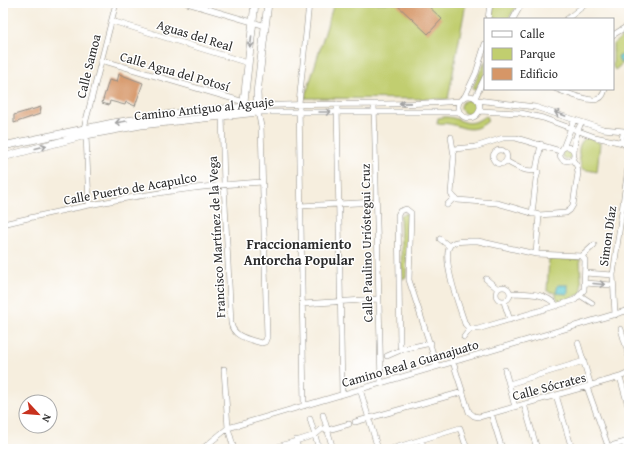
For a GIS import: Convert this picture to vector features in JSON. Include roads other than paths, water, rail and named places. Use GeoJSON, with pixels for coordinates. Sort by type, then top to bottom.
{"type":"FeatureCollection","features":[{"type":"Feature","properties":{"kind":"street","name":"Calle Samoa"},"geometry":{"type":"LineString","coordinates":[[89,204],[85,132],[101,60],[116,3]]}},
{"type":"Feature","properties":{"kind":"street"},"geometry":{"type":"LineString","coordinates":[[187,3],[266,26]]}},
{"type":"Feature","properties":{"kind":"street"},"geometry":{"type":"LineString","coordinates":[[243,108],[255,3]]}},
{"type":"Feature","properties":{"kind":"street"},"geometry":{"type":"LineString","coordinates":[[257,109],[257,93],[268,3]]}},
{"type":"Feature","properties":{"kind":"street"},"geometry":{"type":"LineString","coordinates":[[304,406],[299,104],[309,3]]}},
{"type":"Feature","properties":{"kind":"street"},"geometry":{"type":"LineString","coordinates":[[488,18],[490,3]]}},
{"type":"Feature","properties":{"kind":"street"},"geometry":{"type":"LineString","coordinates":[[514,18],[522,3]]}},
{"type":"Feature","properties":{"kind":"street"},"geometry":{"type":"LineString","coordinates":[[568,18],[587,3]]}},
{"type":"Feature","properties":{"kind":"street","name":"Aguas del Real"},"geometry":{"type":"LineString","coordinates":[[112,21],[248,63]]}},
{"type":"Feature","properties":{"kind":"street"},"geometry":{"type":"LineString","coordinates":[[614,34],[629,25]]}},
{"type":"Feature","properties":{"kind":"street"},"geometry":{"type":"LineString","coordinates":[[479,111],[474,117],[467,118],[458,112],[459,101],[465,96],[484,52]]}},
{"type":"Feature","properties":{"kind":"street","name":"Calle Agua del Potosí"},"geometry":{"type":"LineString","coordinates":[[101,60],[243,108]]}},
{"type":"Feature","properties":{"kind":"street"},"geometry":{"type":"LineString","coordinates":[[479,111],[476,99],[484,79]]}},
{"type":"Feature","properties":{"kind":"street"},"geometry":{"type":"LineString","coordinates":[[565,91],[590,100],[597,100],[602,96],[605,90]]}},
{"type":"Feature","properties":{"kind":"street"},"geometry":{"type":"LineString","coordinates":[[465,96],[476,99],[535,107],[603,129],[627,129]]}},
{"type":"Feature","properties":{"kind":"street","name":"Camino Antiguo al Aguaje"},"geometry":{"type":"LineString","coordinates":[[257,109],[299,104],[374,104],[459,101]]}},
{"type":"Feature","properties":{"kind":"street"},"geometry":{"type":"LineString","coordinates":[[337,104],[342,394]]}},
{"type":"Feature","properties":{"kind":"street","name":"Calle Paulino Urióstegui Cruz"},"geometry":{"type":"LineString","coordinates":[[374,104],[381,383]]}},
{"type":"Feature","properties":{"kind":"street","name":"Camino Antiguo al Aguaje"},"geometry":{"type":"LineString","coordinates":[[3,157],[85,132],[222,115],[243,108]]}},
{"type":"Feature","properties":{"kind":"street","name":"Camino Antiguo al Aguaje"},"geometry":{"type":"LineString","coordinates":[[3,146],[85,132],[178,113],[243,108],[337,113],[458,112]]}},
{"type":"Feature","properties":{"kind":"street","name":"Francisco Martínez de la Vega"},"geometry":{"type":"LineString","coordinates":[[222,115],[224,184],[232,330],[236,334],[261,343],[266,342],[267,337],[261,126],[257,109]]}},
{"type":"Feature","properties":{"kind":"street"},"geometry":{"type":"LineString","coordinates":[[479,111],[521,113],[543,118],[578,131],[623,143],[629,148]]}},
{"type":"Feature","properties":{"kind":"street"},"geometry":{"type":"LineString","coordinates":[[572,159],[564,160],[561,157],[561,149],[574,120]]}},
{"type":"Feature","properties":{"kind":"street"},"geometry":{"type":"LineString","coordinates":[[572,159],[581,122]]}},
{"type":"Feature","properties":{"kind":"street"},"geometry":{"type":"LineString","coordinates":[[623,143],[622,137],[627,129]]}},
{"type":"Feature","properties":{"kind":"street"},"geometry":{"type":"LineString","coordinates":[[451,137],[454,149],[451,194],[454,198],[457,200],[496,203],[532,214],[539,215],[566,213],[570,210],[573,205],[578,173],[577,166],[572,159]]}},
{"type":"Feature","properties":{"kind":"street"},"geometry":{"type":"LineString","coordinates":[[454,149],[481,146],[503,138],[516,138],[561,149],[569,147],[574,153]]}},
{"type":"Feature","properties":{"kind":"street"},"geometry":{"type":"LineString","coordinates":[[532,214],[541,144]]}},
{"type":"Feature","properties":{"kind":"street"},"geometry":{"type":"LineString","coordinates":[[506,161],[526,170],[538,172]]}},
{"type":"Feature","properties":{"kind":"street","name":"Simon Díaz"},"geometry":{"type":"LineString","coordinates":[[615,315],[612,285],[629,161]]}},
{"type":"Feature","properties":{"kind":"street","name":"Calle Puerto de Acapulco"},"geometry":{"type":"LineString","coordinates":[[3,224],[89,204],[224,184],[262,182]]}},
{"type":"Feature","properties":{"kind":"street"},"geometry":{"type":"LineString","coordinates":[[447,205],[454,198]]}},
{"type":"Feature","properties":{"kind":"street"},"geometry":{"type":"LineString","coordinates":[[300,206],[376,202]]}},
{"type":"Feature","properties":{"kind":"street"},"geometry":{"type":"LineString","coordinates":[[403,349],[400,346],[398,215],[400,211],[406,209],[411,213],[410,280],[437,366]]}},
{"type":"Feature","properties":{"kind":"street"},"geometry":{"type":"LineString","coordinates":[[536,254],[539,215]]}},
{"type":"Feature","properties":{"kind":"street"},"geometry":{"type":"LineString","coordinates":[[440,239],[449,246]]}},
{"type":"Feature","properties":{"kind":"street"},"geometry":{"type":"LineString","coordinates":[[582,256],[585,260],[585,283],[581,296],[557,306],[478,329],[470,329],[465,324],[448,270],[447,251],[453,242],[478,241],[536,254],[582,256],[594,245]]}},
{"type":"Feature","properties":{"kind":"street"},"geometry":{"type":"LineString","coordinates":[[585,273],[613,275]]}},
{"type":"Feature","properties":{"kind":"street"},"geometry":{"type":"LineString","coordinates":[[486,279],[498,289]]}},
{"type":"Feature","properties":{"kind":"street"},"geometry":{"type":"LineString","coordinates":[[400,281],[410,280]]}},
{"type":"Feature","properties":{"kind":"street"},"geometry":{"type":"LineString","coordinates":[[585,283],[612,285]]}},
{"type":"Feature","properties":{"kind":"street"},"geometry":{"type":"LineString","coordinates":[[510,320],[504,302],[496,298],[495,293],[498,289],[505,287],[510,293],[544,296],[551,299],[557,306]]}},
{"type":"Feature","properties":{"kind":"street"},"geometry":{"type":"LineString","coordinates":[[504,302],[510,297],[510,293]]}},
{"type":"Feature","properties":{"kind":"street"},"geometry":{"type":"LineString","coordinates":[[581,296],[592,303]]}},
{"type":"Feature","properties":{"kind":"street"},"geometry":{"type":"LineString","coordinates":[[302,304],[378,299]]}},
{"type":"Feature","properties":{"kind":"street","name":"Camino Real a Guanajuato"},"geometry":{"type":"LineString","coordinates":[[202,449],[228,428],[629,310]]}},
{"type":"Feature","properties":{"kind":"street"},"geometry":{"type":"LineString","coordinates":[[464,337],[470,329]]}},
{"type":"Feature","properties":{"kind":"street"},"geometry":{"type":"LineString","coordinates":[[621,329],[628,346],[629,357]]}},
{"type":"Feature","properties":{"kind":"street"},"geometry":{"type":"LineString","coordinates":[[387,356],[403,349],[431,343]]}},
{"type":"Feature","properties":{"kind":"street"},"geometry":{"type":"LineString","coordinates":[[578,343],[584,361],[604,448],[626,441],[626,449]]}},
{"type":"Feature","properties":{"kind":"street"},"geometry":{"type":"LineString","coordinates":[[509,384],[584,361]]}},
{"type":"Feature","properties":{"kind":"street"},"geometry":{"type":"LineString","coordinates":[[354,422],[463,392],[453,362]]}},
{"type":"Feature","properties":{"kind":"street"},"geometry":{"type":"LineString","coordinates":[[224,369],[228,428],[234,449]]}},
{"type":"Feature","properties":{"kind":"street"},"geometry":{"type":"LineString","coordinates":[[505,370],[514,407]]}},
{"type":"Feature","properties":{"kind":"street","name":"Calle Sócrates"},"geometry":{"type":"LineString","coordinates":[[463,392],[469,412],[474,416],[514,407],[620,377],[629,373]]}},
{"type":"Feature","properties":{"kind":"street"},"geometry":{"type":"LineString","coordinates":[[620,377],[629,409]]}},
{"type":"Feature","properties":{"kind":"street"},"geometry":{"type":"LineString","coordinates":[[622,384],[629,382]]}},
{"type":"Feature","properties":{"kind":"street"},"geometry":{"type":"LineString","coordinates":[[360,389],[378,449]]}},
{"type":"Feature","properties":{"kind":"street"},"geometry":{"type":"LineString","coordinates":[[556,395],[572,449]]}},
{"type":"Feature","properties":{"kind":"street"},"geometry":{"type":"LineString","coordinates":[[524,404],[537,449]]}},
{"type":"Feature","properties":{"kind":"street"},"geometry":{"type":"LineString","coordinates":[[492,413],[502,449]]}},
{"type":"Feature","properties":{"kind":"street"},"geometry":{"type":"LineString","coordinates":[[323,415],[333,449]]}},
{"type":"Feature","properties":{"kind":"street"},"geometry":{"type":"LineString","coordinates":[[310,419],[319,449]]}},
{"type":"Feature","properties":{"kind":"street"},"geometry":{"type":"LineString","coordinates":[[271,449],[315,434],[322,429],[328,430],[349,424]]}},
{"type":"Feature","properties":{"kind":"street"},"geometry":{"type":"LineString","coordinates":[[391,449],[422,441],[460,428],[467,449]]}},
{"type":"Feature","properties":{"kind":"street"},"geometry":{"type":"LineString","coordinates":[[296,440],[298,449]]}},
{"type":"Feature","properties":{"kind":"street"},"geometry":{"type":"LineString","coordinates":[[422,441],[423,449]]}},
{"type":"Feature","properties":{"kind":"water"},"geometry":{"type":"Polygon","coordinates":[[[627,53],[629,57],[620,63],[618,57],[627,53]]]}},
{"type":"Feature","properties":{"kind":"water"},"geometry":{"type":"Polygon","coordinates":[[[558,285],[568,285],[568,294],[556,293],[558,285]]]}},
{"type":"Feature","properties":{"kind":"district","name":"Fraccionamiento Antorcha Popular"},"geometry":{"type":"Point","coordinates":[299,252]}}]}
